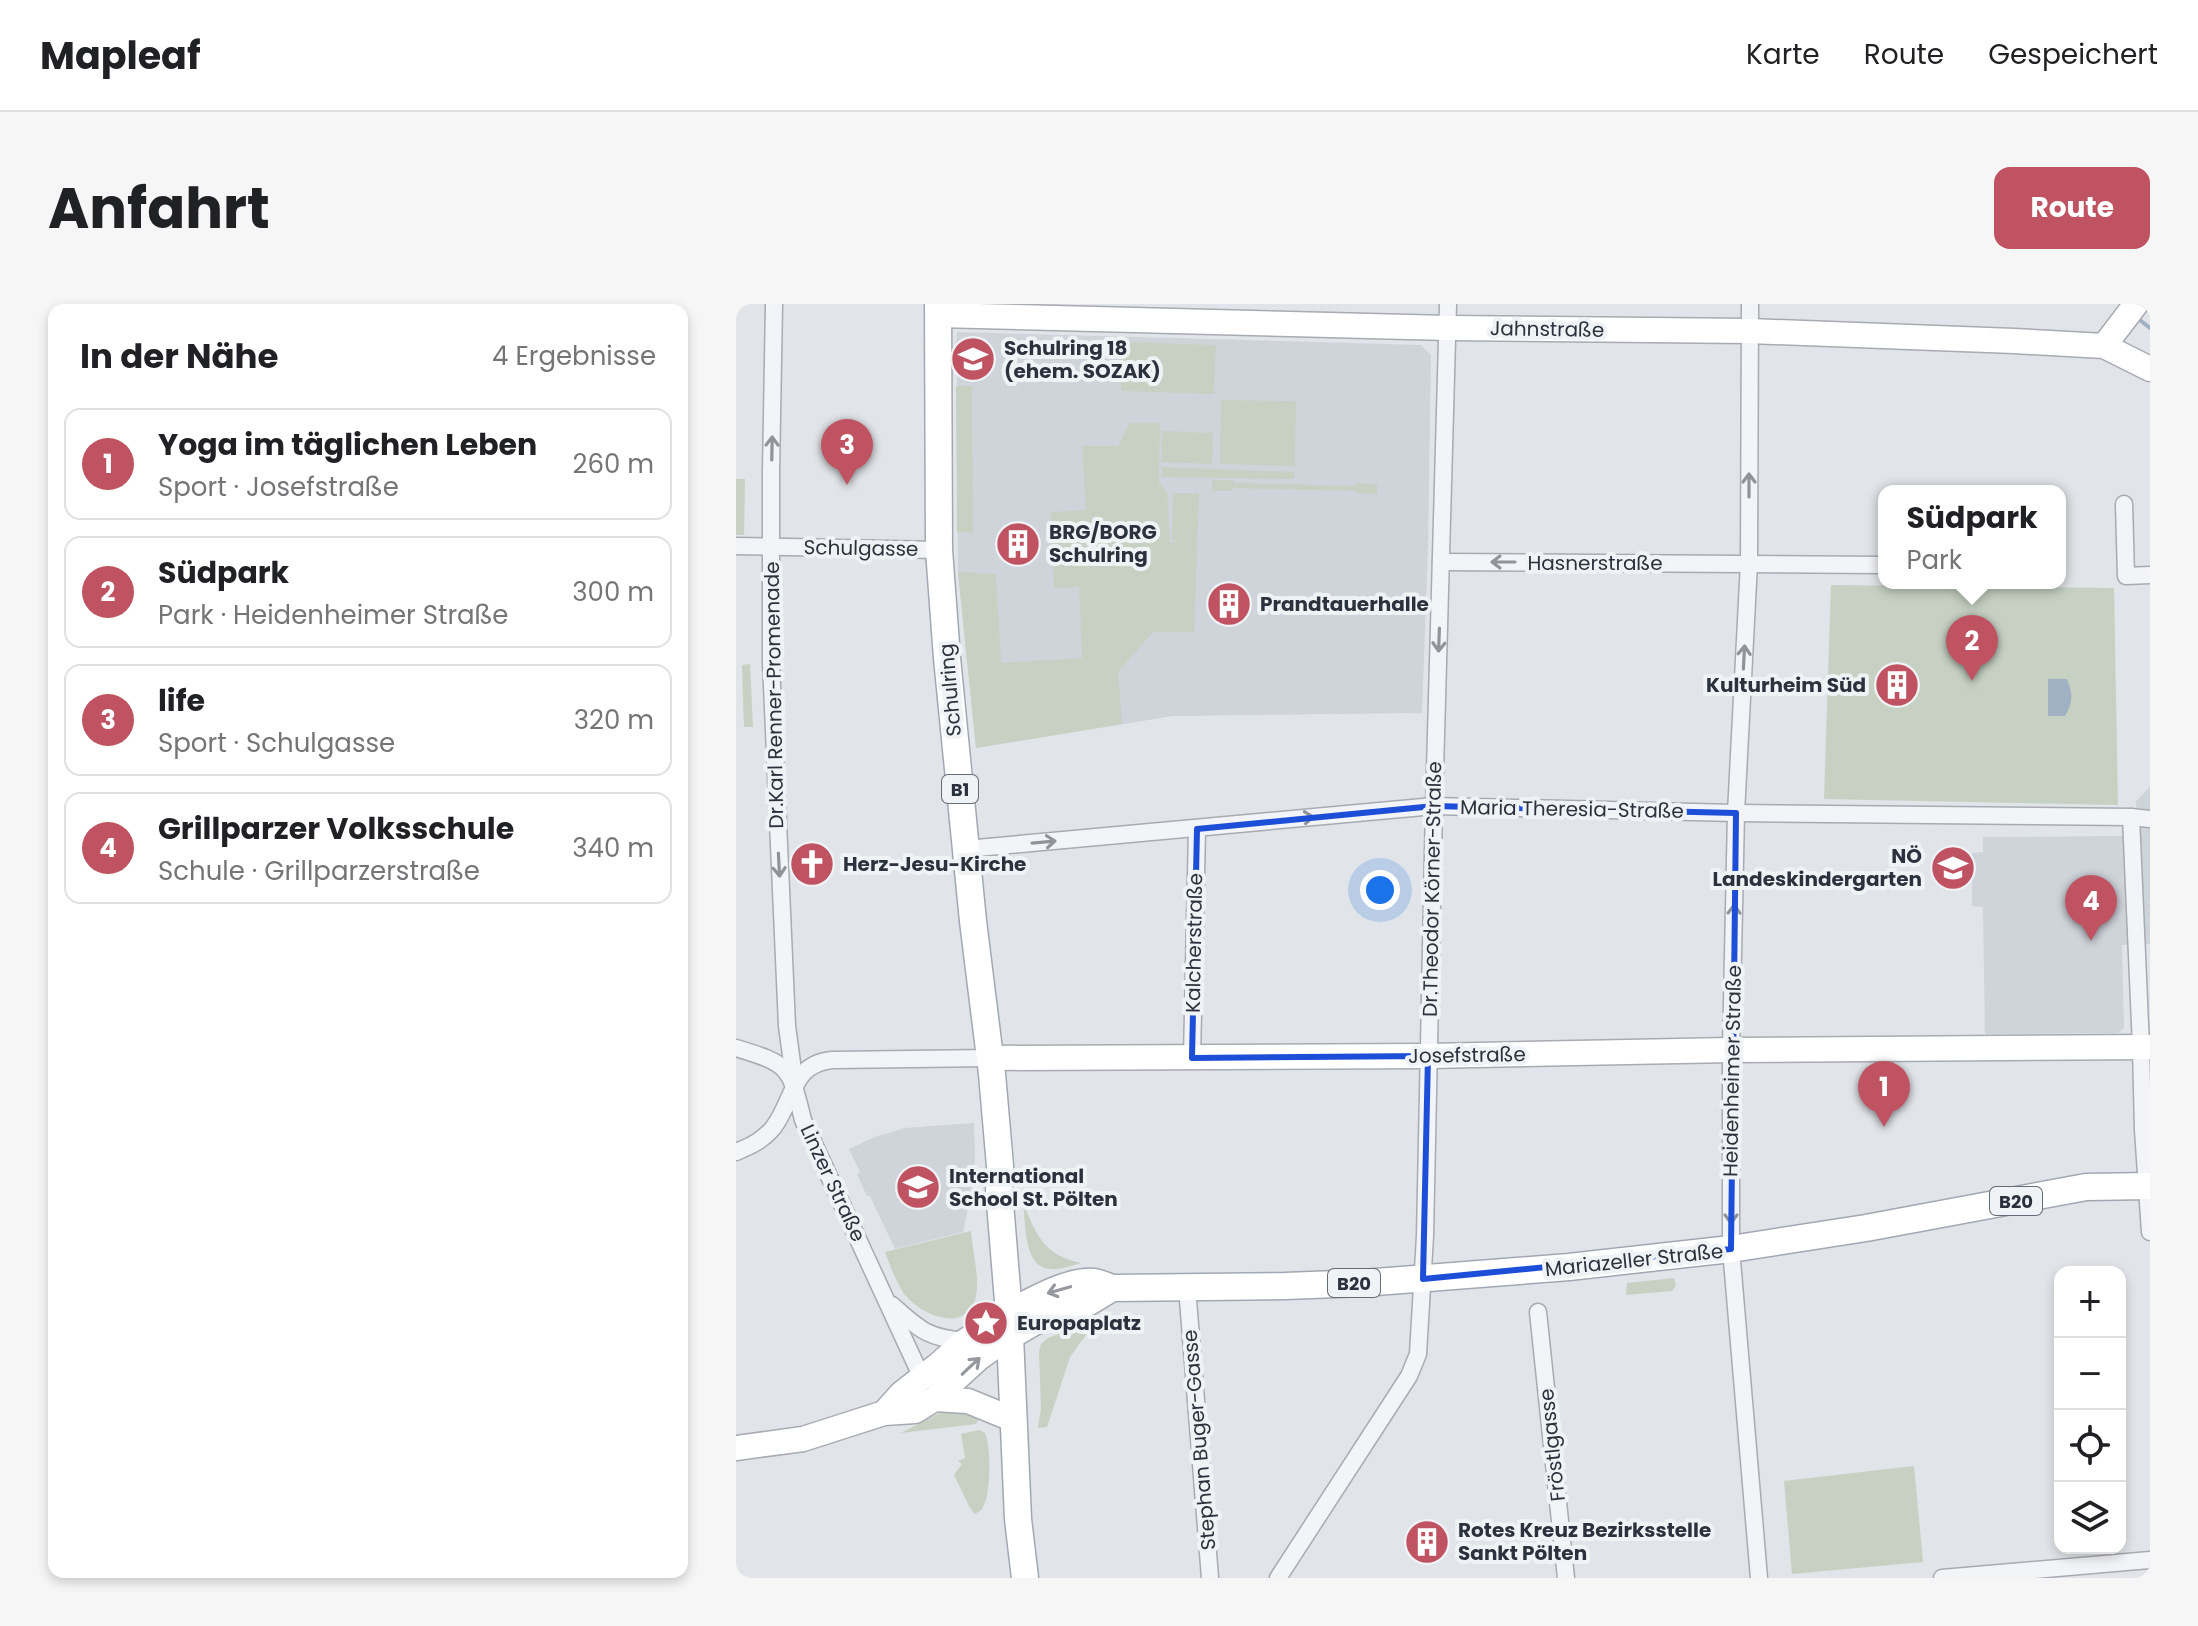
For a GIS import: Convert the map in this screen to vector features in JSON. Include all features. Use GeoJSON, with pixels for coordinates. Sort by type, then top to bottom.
{"type":"FeatureCollection","features":[{"type":"Feature","properties":{"kind":"main road","name":"Schulring"},"geometry":{"type":"LineString","coordinates":[[938,310],[939,550],[947,658],[1000,1166],[999,1191],[1010,1324]]}},
{"type":"Feature","properties":{"kind":"main road","name":"Mariazeller Straße"},"geometry":{"type":"LineString","coordinates":[[1010,1324],[1042,1295],[1093,1282],[1112,1288],[1188,1294],[1569,1267],[1731,1249],[1945,1215],[2086,1187],[2148,1186]]}},
{"type":"Feature","properties":{"kind":"main road","name":"B1"},"geometry":{"type":"LineString","coordinates":[[1010,1324],[1012,1419],[1025,1578]]}},
{"type":"Feature","properties":{"kind":"street","name":"Dr.Karl Renner-Promenade"},"geometry":{"type":"LineString","coordinates":[[774,304],[771,663],[787,1026],[795,1085]]}},
{"type":"Feature","properties":{"kind":"street","name":"Heidenheimer Straße"},"geometry":{"type":"LineString","coordinates":[[1750,304],[1749,563],[1736,813],[1731,1249],[1759,1578]]}},
{"type":"Feature","properties":{"kind":"street","name":"Jahnstraße"},"geometry":{"type":"LineString","coordinates":[[938,310],[1448,316],[2104,346],[2150,369]]}},
{"type":"Feature","properties":{"kind":"street"},"geometry":{"type":"LineString","coordinates":[[2104,346],[2129,313]]}},
{"type":"Feature","properties":{"kind":"street","name":"Dr.Theodor Körner-Straße"},"geometry":{"type":"LineString","coordinates":[[1278,1578],[1409,1376],[1418,1354],[1423,1279],[1448,316]]}},
{"type":"Feature","properties":{"kind":"street"},"geometry":{"type":"LineString","coordinates":[[2124,504],[2126,576],[2150,575]]}},
{"type":"Feature","properties":{"kind":"street","name":"Schulgasse"},"geometry":{"type":"LineString","coordinates":[[736,546],[939,550]]}},
{"type":"Feature","properties":{"kind":"street","name":"Hasnerstraße"},"geometry":{"type":"LineString","coordinates":[[1441,562],[1749,563]]}},
{"type":"Feature","properties":{"kind":"street"},"geometry":{"type":"LineString","coordinates":[[1749,563],[1878,565]]}},
{"type":"Feature","properties":{"kind":"street","name":"Maria Theresia-Straße"},"geometry":{"type":"LineString","coordinates":[[966,849],[1434,806],[2150,819]]}},
{"type":"Feature","properties":{"kind":"street"},"geometry":{"type":"LineString","coordinates":[[2131,817],[2146,1047],[2150,1232]]}},
{"type":"Feature","properties":{"kind":"street","name":"Kalcherstraße"},"geometry":{"type":"LineString","coordinates":[[1192,1058],[1197,829]]}},
{"type":"Feature","properties":{"kind":"street","name":"Josefstraße"},"geometry":{"type":"LineString","coordinates":[[795,1085],[806,1070],[821,1061],[2146,1047]]}},
{"type":"Feature","properties":{"kind":"street"},"geometry":{"type":"LineString","coordinates":[[736,1048],[770,1058],[784,1067],[795,1085],[774,1127],[755,1145],[736,1152]]}},
{"type":"Feature","properties":{"kind":"street","name":"Linzer Straße"},"geometry":{"type":"LineString","coordinates":[[795,1085],[803,1120],[928,1388]]}},
{"type":"Feature","properties":{"kind":"street","name":"Stephan Buger-Gasse"},"geometry":{"type":"LineString","coordinates":[[1188,1294],[1210,1578]]}},
{"type":"Feature","properties":{"kind":"street","name":"Linzer Straße"},"geometry":{"type":"LineString","coordinates":[[887,1302],[922,1331],[940,1339],[965,1341]]}},
{"type":"Feature","properties":{"kind":"street","name":"Fröstlgasse"},"geometry":{"type":"LineString","coordinates":[[1538,1312],[1566,1578]]}},
{"type":"Feature","properties":{"kind":"street"},"geometry":{"type":"LineString","coordinates":[[928,1388],[965,1341],[1010,1324]]}},
{"type":"Feature","properties":{"kind":"street"},"geometry":{"type":"LineString","coordinates":[[736,1448],[803,1439],[884,1413],[901,1394],[928,1388],[979,1358],[1010,1324]]}},
{"type":"Feature","properties":{"kind":"street"},"geometry":{"type":"LineString","coordinates":[[928,1388],[1012,1419]]}},
{"type":"Feature","properties":{"kind":"street"},"geometry":{"type":"LineString","coordinates":[[1942,1578],[2150,1560]]}},
{"type":"Feature","properties":{"kind":"highlighted area"},"geometry":{"type":"Polygon","coordinates":[[[1434,806],[1736,813],[1731,1249],[1423,1279],[1428,1056],[1192,1058],[1197,829],[1434,806]]]}},
{"type":"Feature","properties":{"kind":"shaded area"},"geometry":{"type":"Polygon","coordinates":[[[957,332],[1421,345],[1431,355],[1422,713],[1173,716],[976,748],[958,572],[957,332]]]}},
{"type":"Feature","properties":{"kind":"shaded area"},"geometry":{"type":"Polygon","coordinates":[[[2150,787],[2150,944],[2122,945],[2124,1028],[2118,1033],[1985,1034],[1983,907],[1972,906],[1972,853],[1983,852],[1983,837],[2137,836],[2136,801],[2150,787]]]}},
{"type":"Feature","properties":{"kind":"shaded area","name":"International School St. Pölten"},"geometry":{"type":"Polygon","coordinates":[[[974,1123],[974,1179],[963,1232],[895,1249],[870,1196],[867,1196],[849,1149],[905,1128],[974,1123]]]}},
{"type":"Feature","properties":{"kind":"green space"},"geometry":{"type":"Polygon","coordinates":[[[1122,342],[1216,345],[1214,394],[1121,391],[1122,342]]]}},
{"type":"Feature","properties":{"kind":"green space"},"geometry":{"type":"Polygon","coordinates":[[[956,386],[972,386],[973,533],[957,532],[956,386]]]}},
{"type":"Feature","properties":{"kind":"green space"},"geometry":{"type":"Polygon","coordinates":[[[1221,400],[1296,401],[1295,466],[1220,464],[1221,400]]]}},
{"type":"Feature","properties":{"kind":"green space"},"geometry":{"type":"Polygon","coordinates":[[[1130,423],[1160,423],[1159,483],[1167,492],[1170,542],[1182,541],[1172,540],[1173,493],[1199,493],[1194,632],[1153,632],[1118,672],[1122,724],[976,748],[958,572],[996,574],[1001,663],[1082,658],[1079,587],[1054,588],[1051,512],[1086,510],[1082,446],[1118,446],[1130,423]]]}},
{"type":"Feature","properties":{"kind":"green space"},"geometry":{"type":"Polygon","coordinates":[[[1162,431],[1213,433],[1212,464],[1161,462],[1162,431]]]}},
{"type":"Feature","properties":{"kind":"green space"},"geometry":{"type":"Polygon","coordinates":[[[1162,467],[1294,472],[1294,479],[1162,477],[1162,467]]]}},
{"type":"Feature","properties":{"kind":"green space"},"geometry":{"type":"Polygon","coordinates":[[[736,479],[745,479],[744,535],[736,535],[736,479]]]}},
{"type":"Feature","properties":{"kind":"green space"},"geometry":{"type":"Polygon","coordinates":[[[1212,480],[1356,486],[1357,483],[1377,484],[1377,494],[1233,488],[1232,491],[1212,491],[1212,480]]]}},
{"type":"Feature","properties":{"kind":"green space"},"geometry":{"type":"Polygon","coordinates":[[[1831,585],[1878,585],[1878,589],[2114,588],[2118,805],[1824,799],[1831,585]]]}},
{"type":"Feature","properties":{"kind":"green space"},"geometry":{"type":"Polygon","coordinates":[[[750,664],[753,727],[744,727],[742,665],[750,664]]]}},
{"type":"Feature","properties":{"kind":"green space"},"geometry":{"type":"Polygon","coordinates":[[[1023,1203],[1043,1242],[1058,1255],[1081,1263],[1050,1269],[1035,1261],[1030,1253],[1023,1203]]]}},
{"type":"Feature","properties":{"kind":"green space"},"geometry":{"type":"Polygon","coordinates":[[[971,1231],[977,1292],[969,1311],[951,1318],[940,1317],[918,1307],[900,1287],[885,1252],[971,1231]]]}},
{"type":"Feature","properties":{"kind":"green space"},"geometry":{"type":"Polygon","coordinates":[[[1674,1278],[1676,1286],[1672,1291],[1626,1295],[1627,1283],[1674,1278]]]}},
{"type":"Feature","properties":{"kind":"green space"},"geometry":{"type":"Polygon","coordinates":[[[1108,1316],[1088,1332],[1070,1357],[1047,1427],[1038,1428],[1041,1344],[1048,1338],[1108,1316]]]}},
{"type":"Feature","properties":{"kind":"green space"},"geometry":{"type":"Polygon","coordinates":[[[947,1409],[982,1414],[976,1424],[901,1433],[947,1409]]]}},
{"type":"Feature","properties":{"kind":"green space"},"geometry":{"type":"Polygon","coordinates":[[[979,1430],[985,1433],[987,1440],[989,1480],[984,1505],[975,1514],[954,1475],[962,1464],[958,1461],[965,1458],[961,1434],[979,1430]]]}},
{"type":"Feature","properties":{"kind":"green space"},"geometry":{"type":"Polygon","coordinates":[[[1914,1466],[1923,1562],[1792,1574],[1784,1481],[1914,1466]]]}},
{"type":"Feature","properties":{"kind":"water"},"geometry":{"type":"Polygon","coordinates":[[[2048,679],[2067,679],[2071,698],[2065,716],[2048,716],[2048,679]]]}},
{"type":"Feature","properties":{"kind":"waterway"},"geometry":{"type":"LineString","coordinates":[[2136,317],[2150,328]]}},
{"type":"Feature","properties":{"kind":"place","name":"Schulring 18 (ehem. SOZAK)"},"geometry":{"type":"Point","coordinates":[973,359]}},
{"type":"Feature","properties":{"kind":"place","name":"life"},"geometry":{"type":"Point","coordinates":[847,485]}},
{"type":"Feature","properties":{"kind":"place","name":"BRG/BORG Schulring"},"geometry":{"type":"Point","coordinates":[1018,544]}},
{"type":"Feature","properties":{"kind":"place","name":"Prandtauerhalle"},"geometry":{"type":"Point","coordinates":[1229,604]}},
{"type":"Feature","properties":{"kind":"place","name":"Südpark"},"geometry":{"type":"Point","coordinates":[1972,681]}},
{"type":"Feature","properties":{"kind":"place","name":"Kulturheim Süd"},"geometry":{"type":"Point","coordinates":[1897,685]}},
{"type":"Feature","properties":{"kind":"place","name":"Herz-Jesu-Kirche"},"geometry":{"type":"Point","coordinates":[812,864]}},
{"type":"Feature","properties":{"kind":"place","name":"NÖ Landeskindergarten"},"geometry":{"type":"Point","coordinates":[1953,868]}},
{"type":"Feature","properties":{"kind":"place","name":"Grillparzer Volksschule"},"geometry":{"type":"Point","coordinates":[2091,941]}},
{"type":"Feature","properties":{"kind":"place","name":"Yoga im täglichen Leben"},"geometry":{"type":"Point","coordinates":[1884,1127]}},
{"type":"Feature","properties":{"kind":"place","name":"International School St. Pölten"},"geometry":{"type":"Point","coordinates":[918,1187]}},
{"type":"Feature","properties":{"kind":"place","name":"Europaplatz"},"geometry":{"type":"Point","coordinates":[986,1323]}},
{"type":"Feature","properties":{"kind":"place","name":"Rotes Kreuz Bezirksstelle Sankt Pölten"},"geometry":{"type":"Point","coordinates":[1427,1542]}}]}
